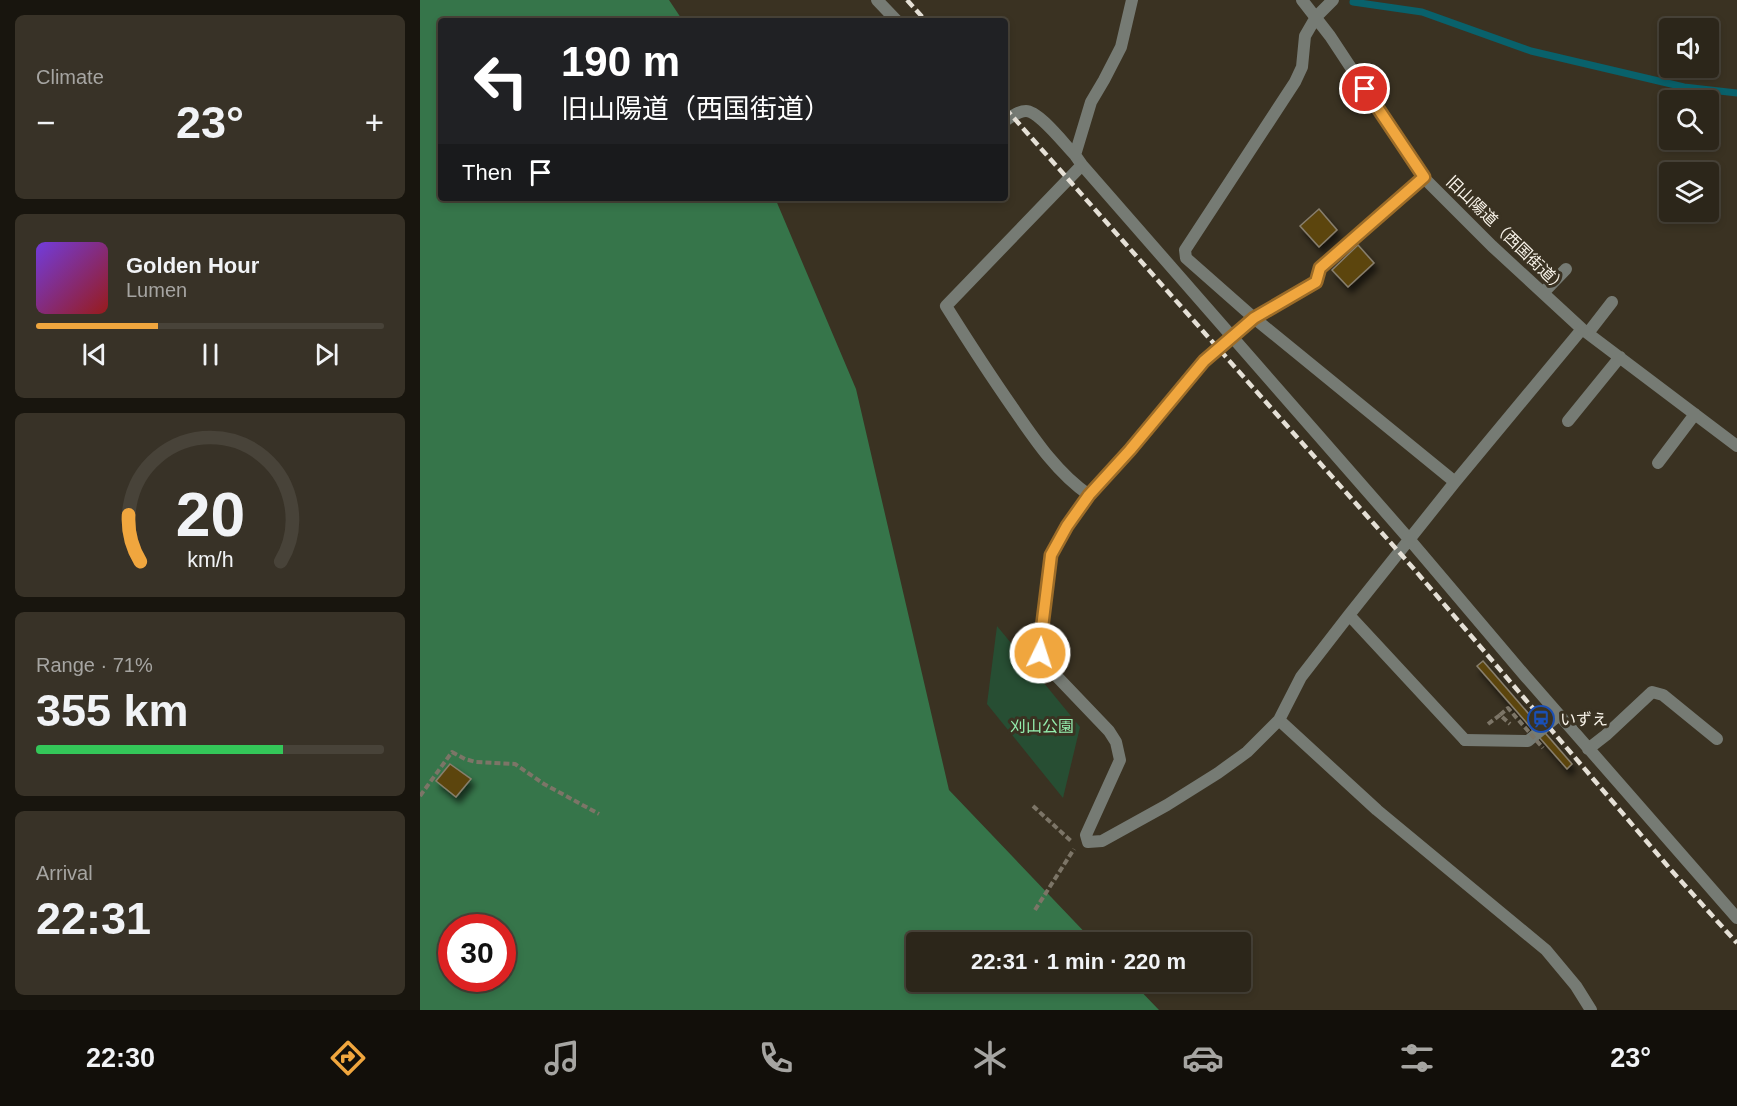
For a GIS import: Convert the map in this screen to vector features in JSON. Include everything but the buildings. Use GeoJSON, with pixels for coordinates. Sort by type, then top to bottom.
{"type":"FeatureCollection","features":[{"type":"Feature","properties":{"kind":"street"},"geometry":{"type":"LineString","coordinates":[[877,0],[894,18]]}},
{"type":"Feature","properties":{"kind":"street"},"geometry":{"type":"LineString","coordinates":[[1089,495],[1071,483],[1041,449],[977,356],[946,306],[1079,160],[1091,102],[1121,47],[1132,0]]}},
{"type":"Feature","properties":{"kind":"street","name":"旧山陽道（西国街道）"},"geometry":{"type":"LineString","coordinates":[[1302,0],[1316,17],[1424,177],[1492,246],[1585,331],[1737,446]]}},
{"type":"Feature","properties":{"kind":"street"},"geometry":{"type":"LineString","coordinates":[[1334,0],[1316,17],[1305,36],[1302,67],[1295,82],[1185,250],[1186,258],[1254,318],[1455,482]]}},
{"type":"Feature","properties":{"kind":"street"},"geometry":{"type":"LineString","coordinates":[[1008,119],[1019,112],[1029,110],[1038,116],[1079,160],[1737,918]]}},
{"type":"Feature","properties":{"kind":"street"},"geometry":{"type":"LineString","coordinates":[[1424,177],[1320,268],[1316,282],[1254,318],[1231,336],[1188,378],[1130,450],[1089,495],[1067,526],[1051,555],[1040,644],[1044,663],[1109,731],[1116,741],[1120,760],[1086,835],[1088,842],[1102,841],[1167,805],[1218,773],[1247,752],[1279,720],[1301,677],[1409,538],[1612,302]]}},
{"type":"Feature","properties":{"kind":"street"},"geometry":{"type":"LineString","coordinates":[[1543,293],[1566,269]]}},
{"type":"Feature","properties":{"kind":"street"},"geometry":{"type":"LineString","coordinates":[[1568,421],[1620,357]]}},
{"type":"Feature","properties":{"kind":"street"},"geometry":{"type":"LineString","coordinates":[[1658,463],[1695,414]]}},
{"type":"Feature","properties":{"kind":"street"},"geometry":{"type":"LineString","coordinates":[[1349,615],[1465,740],[1528,741],[1559,715]]}},
{"type":"Feature","properties":{"kind":"street"},"geometry":{"type":"LineString","coordinates":[[1588,749],[1652,692],[1663,696],[1717,739]]}},
{"type":"Feature","properties":{"kind":"street"},"geometry":{"type":"LineString","coordinates":[[1279,720],[1377,810],[1546,950],[1576,987],[1591,1010]]}},
{"type":"Feature","properties":{"kind":"path"},"geometry":{"type":"LineString","coordinates":[[1500,715],[1508,708],[1543,748]]}},
{"type":"Feature","properties":{"kind":"path"},"geometry":{"type":"LineString","coordinates":[[420,796],[452,752],[476,762],[515,764],[544,784],[599,814]]}},
{"type":"Feature","properties":{"kind":"path"},"geometry":{"type":"LineString","coordinates":[[1034,806],[1076,846],[1035,910]]}},
{"type":"Feature","properties":{"kind":"green space"},"geometry":{"type":"Polygon","coordinates":[[[420,0],[669,0],[681,18],[438,18],[438,201],[776,201],[856,389],[949,790],[1084,932],[906,932],[906,992],[1142,992],[1159,1010],[420,1010],[420,0]]]}},
{"type":"Feature","properties":{"kind":"green space","name":"刈山公園"},"geometry":{"type":"Polygon","coordinates":[[[997,626],[1080,727],[1063,798],[987,704],[997,626]]]}},
{"type":"Feature","properties":{"kind":"waterway"},"geometry":{"type":"LineString","coordinates":[[1353,2],[1422,12],[1531,51],[1684,87],[1737,93]]}},
{"type":"Feature","properties":{"kind":"railway"},"geometry":{"type":"LineString","coordinates":[[907,0],[923,18]]}},
{"type":"Feature","properties":{"kind":"railway"},"geometry":{"type":"LineString","coordinates":[[1008,111],[1414,569],[1671,870],[1737,943]]}},
{"type":"Feature","properties":{"kind":"place","name":"いずえ"},"geometry":{"type":"Point","coordinates":[1541,719]}},
{"type":"Feature","properties":{"kind":"route"},"geometry":{"type":"LineString","coordinates":[[1040,653],[1051,555],[1067,526],[1089,495],[1130,450],[1180,387],[1204,361],[1254,318],[1316,282],[1320,268],[1424,177],[1365,89]]}}]}
